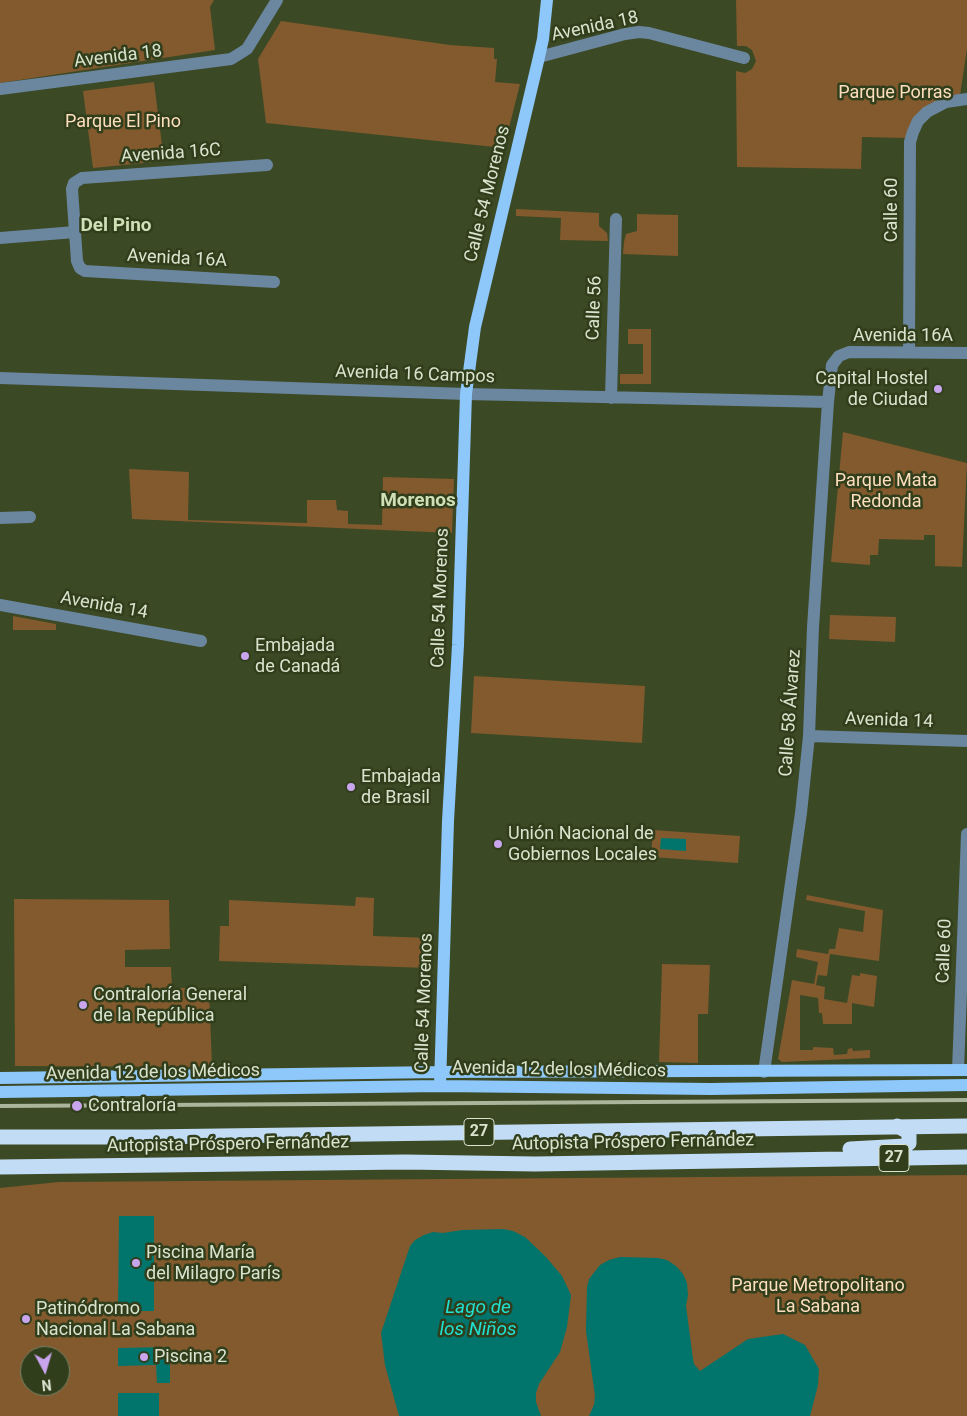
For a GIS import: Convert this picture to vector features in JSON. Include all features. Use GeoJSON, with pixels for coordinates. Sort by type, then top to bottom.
{"type":"FeatureCollection","features":[{"type":"Feature","properties":{"kind":"highway"},"geometry":{"type":"LineString","coordinates":[[820,1159],[845,1149],[905,1146],[909,1143],[909,1134],[896,1126]]}},
{"type":"Feature","properties":{"kind":"highway","name":"Autopista Próspero Fernández"},"geometry":{"type":"LineString","coordinates":[[0,1137],[155,1137],[967,1126]]}},
{"type":"Feature","properties":{"kind":"highway"},"geometry":{"type":"LineString","coordinates":[[0,1148],[5,1144],[41,1143],[61,1137]]}},
{"type":"Feature","properties":{"kind":"highway","name":"Autopista Próspero Fernández"},"geometry":{"type":"LineString","coordinates":[[4,1164],[405,1162],[535,1164],[967,1157]]}},
{"type":"Feature","properties":{"kind":"main road","name":"Calle 54 Morenos"},"geometry":{"type":"LineString","coordinates":[[440,1086],[448,821],[458,645],[466,394],[475,327],[543,39],[546,0]]}},
{"type":"Feature","properties":{"kind":"main road","name":"Avenida 12 de los Médicos"},"geometry":{"type":"LineString","coordinates":[[0,1078],[440,1072],[962,1070]]}},
{"type":"Feature","properties":{"kind":"main road","name":"Avenida 12 de los Médicos"},"geometry":{"type":"LineString","coordinates":[[0,1092],[440,1086],[712,1089],[967,1085]]}},
{"type":"Feature","properties":{"kind":"street","name":"Avenida 18"},"geometry":{"type":"LineString","coordinates":[[0,89],[220,61],[240,55],[253,41],[277,0]]}},
{"type":"Feature","properties":{"kind":"street","name":"Avenida 18"},"geometry":{"type":"LineString","coordinates":[[539,57],[639,32],[744,58]]}},
{"type":"Feature","properties":{"kind":"street","name":"Calle 60"},"geometry":{"type":"LineString","coordinates":[[909,352],[910,142],[918,121],[927,112],[946,102],[965,100]]}},
{"type":"Feature","properties":{"kind":"street","name":"Avenida 16C"},"geometry":{"type":"LineString","coordinates":[[75,232],[72,189],[74,183],[82,178],[267,165]]}},
{"type":"Feature","properties":{"kind":"street","name":"Calle 56"},"geometry":{"type":"LineString","coordinates":[[611,398],[616,219]]}},
{"type":"Feature","properties":{"kind":"street","name":"Avenida 16A"},"geometry":{"type":"LineString","coordinates":[[75,232],[77,261],[80,268],[90,273],[274,282]]}},
{"type":"Feature","properties":{"kind":"street"},"geometry":{"type":"LineString","coordinates":[[0,238],[75,232]]}},
{"type":"Feature","properties":{"kind":"street","name":"Avenida 16A"},"geometry":{"type":"LineString","coordinates":[[839,356],[849,352],[860,351],[967,353]]}},
{"type":"Feature","properties":{"kind":"street","name":"Calle 58 Álvarez"},"geometry":{"type":"LineString","coordinates":[[764,1072],[800,822],[809,736],[828,402],[832,365],[839,356]]}},
{"type":"Feature","properties":{"kind":"street","name":"Avenida 16 Campos"},"geometry":{"type":"LineString","coordinates":[[0,378],[466,394],[828,402]]}},
{"type":"Feature","properties":{"kind":"street"},"geometry":{"type":"LineString","coordinates":[[0,518],[30,517]]}},
{"type":"Feature","properties":{"kind":"street","name":"Avenida 14"},"geometry":{"type":"LineString","coordinates":[[0,605],[201,641]]}},
{"type":"Feature","properties":{"kind":"street","name":"Avenida 14"},"geometry":{"type":"LineString","coordinates":[[809,736],[967,741]]}},
{"type":"Feature","properties":{"kind":"street","name":"Calle 60"},"geometry":{"type":"LineString","coordinates":[[962,1070],[967,834]]}},
{"type":"Feature","properties":{"kind":"green space"},"geometry":{"type":"Polygon","coordinates":[[[0,0],[214,0],[210,7],[215,50],[0,83],[0,0]]]}},
{"type":"Feature","properties":{"kind":"green space","name":"Parque Porras"},"geometry":{"type":"Polygon","coordinates":[[[736,0],[967,0],[967,49],[960,95],[939,100],[906,138],[862,137],[861,169],[737,167],[736,71],[745,73],[752,69],[756,61],[752,50],[746,46],[737,46],[736,0]]]}},
{"type":"Feature","properties":{"kind":"green space"},"geometry":{"type":"Polygon","coordinates":[[[281,21],[450,45],[494,48],[494,59],[497,59],[495,82],[520,84],[504,148],[266,123],[258,59],[281,21]]]}},
{"type":"Feature","properties":{"kind":"green space","name":"Parque El Pino"},"geometry":{"type":"Polygon","coordinates":[[[154,82],[164,161],[93,168],[83,91],[154,82]]]}},
{"type":"Feature","properties":{"kind":"green space"},"geometry":{"type":"Polygon","coordinates":[[[516,209],[599,213],[599,226],[607,233],[608,241],[560,240],[561,218],[516,216],[516,209]]]}},
{"type":"Feature","properties":{"kind":"green space"},"geometry":{"type":"Polygon","coordinates":[[[637,214],[678,215],[678,256],[623,254],[626,234],[637,231],[637,214]]]}},
{"type":"Feature","properties":{"kind":"green space"},"geometry":{"type":"Polygon","coordinates":[[[628,329],[651,329],[651,384],[620,384],[620,374],[643,374],[643,344],[628,344],[628,329]]]}},
{"type":"Feature","properties":{"kind":"green space","name":"Parque Mata Redonda"},"geometry":{"type":"Polygon","coordinates":[[[843,432],[967,463],[962,567],[935,566],[935,535],[924,535],[924,540],[879,539],[878,555],[870,555],[870,565],[831,562],[843,432]]]}},
{"type":"Feature","properties":{"kind":"green space"},"geometry":{"type":"Polygon","coordinates":[[[129,469],[189,472],[188,520],[307,523],[307,500],[336,500],[337,510],[348,511],[348,524],[382,525],[383,477],[454,479],[452,533],[132,519],[129,469]]]}},
{"type":"Feature","properties":{"kind":"green space"},"geometry":{"type":"Polygon","coordinates":[[[830,615],[896,617],[895,642],[829,639],[830,615]]]}},
{"type":"Feature","properties":{"kind":"green space"},"geometry":{"type":"Polygon","coordinates":[[[13,616],[56,624],[56,630],[13,630],[13,616]]]}},
{"type":"Feature","properties":{"kind":"green space"},"geometry":{"type":"Polygon","coordinates":[[[474,676],[645,686],[642,743],[471,733],[474,676]]]}},
{"type":"Feature","properties":{"kind":"green space"},"geometry":{"type":"Polygon","coordinates":[[[653,830],[740,836],[738,863],[651,857],[653,830]]]}},
{"type":"Feature","properties":{"kind":"green space"},"geometry":{"type":"Polygon","coordinates":[[[807,895],[883,910],[879,961],[830,954],[827,976],[818,975],[816,985],[825,987],[824,999],[847,1003],[852,975],[860,976],[860,973],[877,976],[874,1007],[852,1003],[852,1024],[823,1024],[822,1013],[819,1013],[818,998],[800,995],[800,1050],[813,1050],[813,1047],[833,1048],[834,1055],[847,1054],[848,1049],[852,1048],[853,1051],[870,1050],[870,1058],[782,1062],[778,1059],[792,980],[814,984],[818,962],[796,957],[797,949],[828,954],[829,949],[835,949],[839,928],[863,932],[865,911],[806,900],[807,895]]]}},
{"type":"Feature","properties":{"kind":"green space"},"geometry":{"type":"Polygon","coordinates":[[[356,897],[374,898],[373,936],[431,938],[429,968],[219,961],[220,926],[229,926],[229,900],[355,906],[356,897]]]}},
{"type":"Feature","properties":{"kind":"green space"},"geometry":{"type":"Polygon","coordinates":[[[14,899],[169,900],[170,949],[125,950],[125,967],[171,967],[172,988],[191,988],[192,994],[197,994],[198,989],[209,988],[212,1067],[15,1066],[14,899]]]}},
{"type":"Feature","properties":{"kind":"green space"},"geometry":{"type":"Polygon","coordinates":[[[662,964],[710,965],[708,1014],[698,1014],[698,1063],[659,1062],[662,964]]]}},
{"type":"Feature","properties":{"kind":"green space","name":"Parque Metropolitano La Sabana"},"geometry":{"type":"Polygon","coordinates":[[[967,1175],[967,1416],[0,1416],[0,1188],[59,1182],[967,1175]]]}},
{"type":"Feature","properties":{"kind":"water"},"geometry":{"type":"Polygon","coordinates":[[[661,838],[686,839],[686,851],[660,849],[661,838]]]}},
{"type":"Feature","properties":{"kind":"water","name":"Piscina María del Milagro París"},"geometry":{"type":"Polygon","coordinates":[[[119,1216],[154,1216],[154,1311],[118,1311],[119,1216]]]}},
{"type":"Feature","properties":{"kind":"water","name":"Lago de los Niños"},"geometry":{"type":"Polygon","coordinates":[[[503,1229],[513,1231],[525,1237],[546,1257],[562,1276],[571,1295],[567,1327],[560,1352],[539,1384],[536,1393],[536,1402],[541,1416],[399,1416],[385,1365],[381,1333],[410,1246],[415,1240],[433,1232],[503,1229]]]}},
{"type":"Feature","properties":{"kind":"water"},"geometry":{"type":"Polygon","coordinates":[[[620,1257],[667,1260],[683,1274],[687,1283],[688,1295],[686,1306],[693,1359],[694,1364],[700,1371],[748,1339],[783,1334],[805,1345],[819,1369],[818,1385],[810,1416],[589,1416],[594,1405],[595,1396],[586,1331],[587,1287],[589,1279],[600,1265],[620,1257]]]}},
{"type":"Feature","properties":{"kind":"water","name":"Piscina 2"},"geometry":{"type":"Polygon","coordinates":[[[170,1347],[170,1383],[157,1383],[156,1365],[118,1366],[118,1348],[170,1347]]]}},
{"type":"Feature","properties":{"kind":"water"},"geometry":{"type":"Polygon","coordinates":[[[118,1393],[159,1393],[159,1416],[118,1416],[118,1393]]]}},
{"type":"Feature","properties":{"kind":"railway"},"geometry":{"type":"LineString","coordinates":[[0,1106],[967,1100]]}},
{"type":"Feature","properties":{"kind":"place","name":"Capital Hostel de Ciudad"},"geometry":{"type":"Point","coordinates":[938,389]}},
{"type":"Feature","properties":{"kind":"place","name":"Embajada de Canadá"},"geometry":{"type":"Point","coordinates":[245,656]}},
{"type":"Feature","properties":{"kind":"place","name":"Embajada de Brasil"},"geometry":{"type":"Point","coordinates":[351,787]}},
{"type":"Feature","properties":{"kind":"place","name":"Unión Nacional de Gobiernos Locales"},"geometry":{"type":"Point","coordinates":[498,844]}},
{"type":"Feature","properties":{"kind":"place","name":"Contraloría General de la República"},"geometry":{"type":"Point","coordinates":[83,1005]}},
{"type":"Feature","properties":{"kind":"place","name":"Contraloría"},"geometry":{"type":"Point","coordinates":[77,1106]}},
{"type":"Feature","properties":{"kind":"place","name":"Piscina María del Milagro París"},"geometry":{"type":"Point","coordinates":[136,1263]}},
{"type":"Feature","properties":{"kind":"place","name":"Patinódromo Nacional La Sabana"},"geometry":{"type":"Point","coordinates":[26,1319]}},
{"type":"Feature","properties":{"kind":"place","name":"Piscina 2"},"geometry":{"type":"Point","coordinates":[144,1357]}},
{"type":"Feature","properties":{"kind":"district","name":"Del Pino"},"geometry":{"type":"Point","coordinates":[116,226]}},
{"type":"Feature","properties":{"kind":"district","name":"Morenos"},"geometry":{"type":"Point","coordinates":[418,501]}}]}
